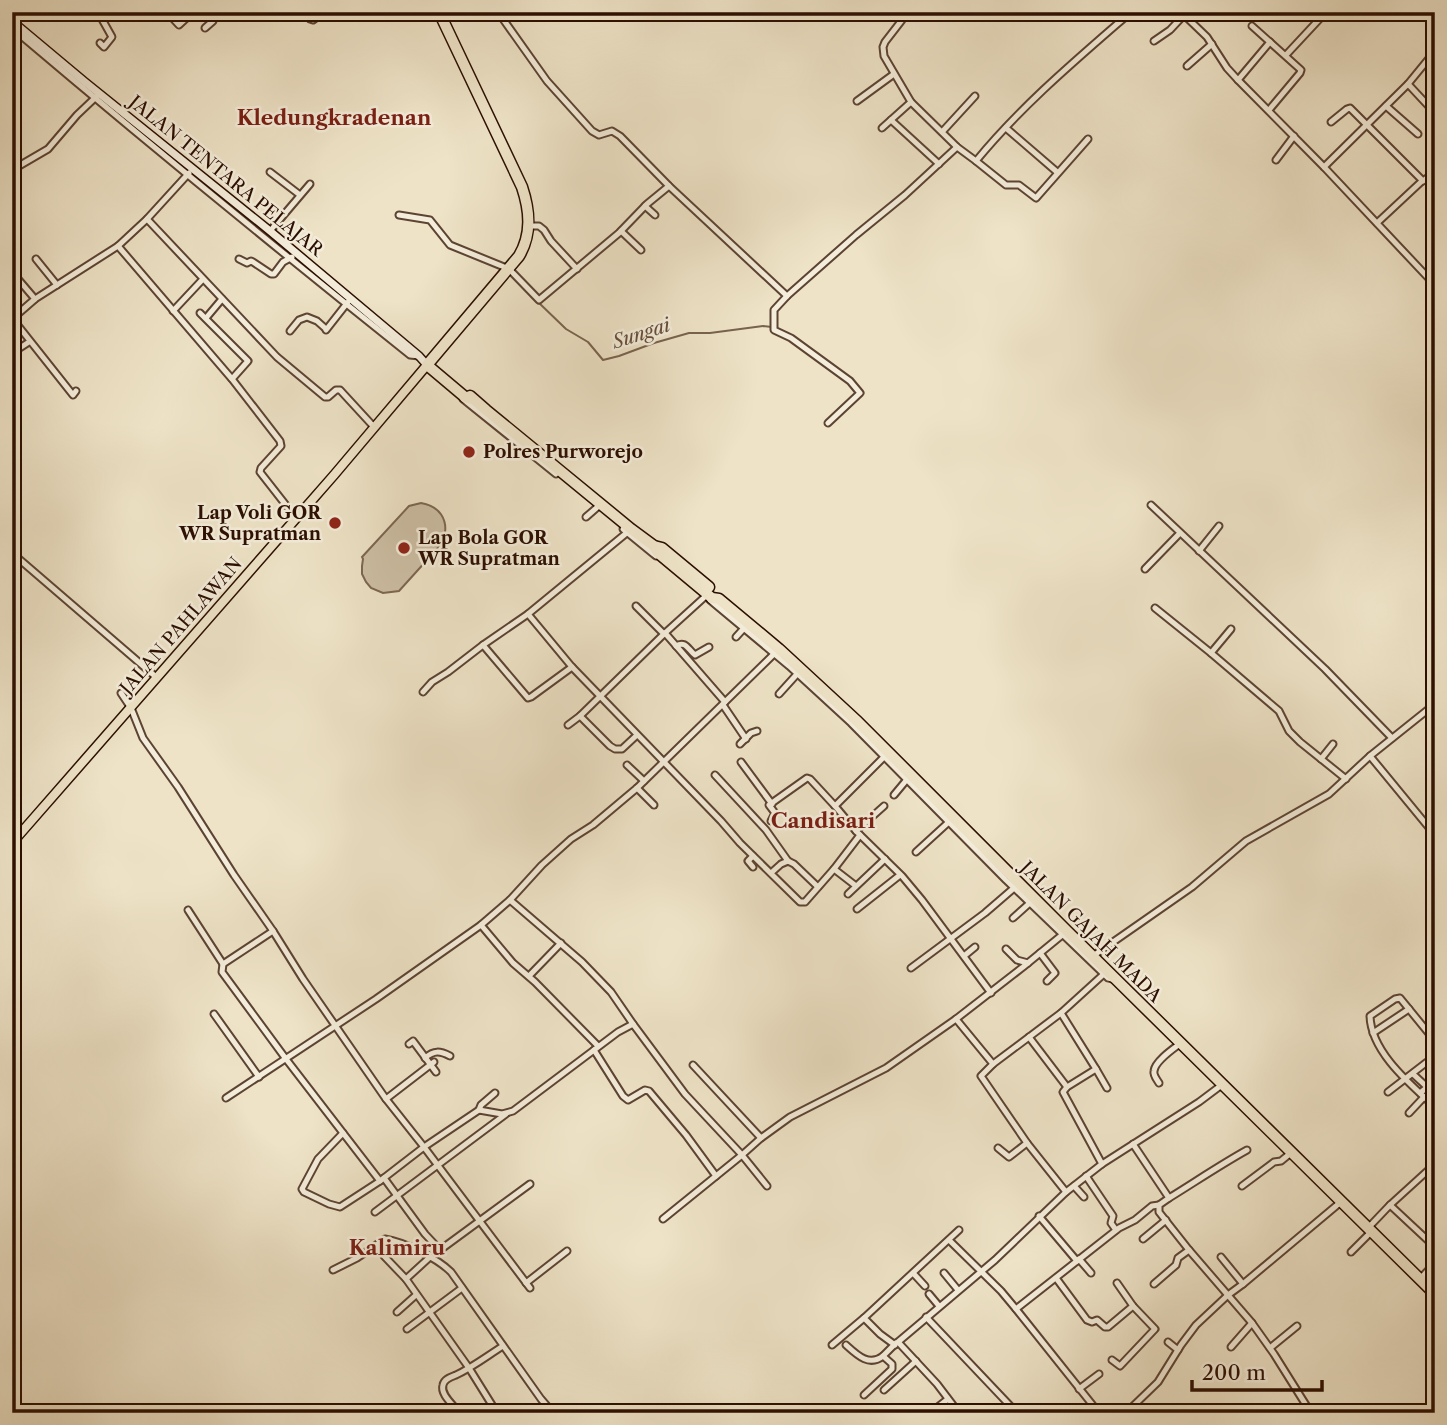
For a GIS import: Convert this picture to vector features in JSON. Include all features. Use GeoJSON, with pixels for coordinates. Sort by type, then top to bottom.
{"type":"FeatureCollection","features":[{"type":"Feature","properties":{"kind":"highway"},"geometry":{"type":"LineString","coordinates":[[429,363],[509,269],[523,248],[529,226],[527,202],[522,187],[439,12]]}},
{"type":"Feature","properties":{"kind":"highway","name":"JALAN GAJAH MADA"},"geometry":{"type":"LineString","coordinates":[[429,363],[447,382],[465,397],[472,399]]}},
{"type":"Feature","properties":{"kind":"highway","name":"JALAN GAJAH MADA"},"geometry":{"type":"LineString","coordinates":[[429,363],[469,393],[472,399],[629,530],[662,548],[716,593],[746,626],[799,671],[887,755],[1032,901],[1093,956],[1106,972],[1435,1294]]}},
{"type":"Feature","properties":{"kind":"highway","name":"JALAN GAJAH MADA"},"geometry":{"type":"LineString","coordinates":[[654,546],[658,553],[706,595],[719,599]]}},
{"type":"Feature","properties":{"kind":"main road","name":"JALAN TENTARA PELAJAR"},"geometry":{"type":"LineString","coordinates":[[12,21],[97,96],[190,172],[270,231],[294,256],[348,301],[429,363]]}},
{"type":"Feature","properties":{"kind":"main road","name":"JALAN PAHLAWAN"},"geometry":{"type":"LineString","coordinates":[[12,843],[429,363]]}},
{"type":"Feature","properties":{"kind":"street"},"geometry":{"type":"LineString","coordinates":[[12,15],[19,12]]}},
{"type":"Feature","properties":{"kind":"street"},"geometry":{"type":"LineString","coordinates":[[98,12],[112,37],[104,47],[100,43]]}},
{"type":"Feature","properties":{"kind":"street"},"geometry":{"type":"LineString","coordinates":[[167,12],[179,25],[193,12]]}},
{"type":"Feature","properties":{"kind":"street"},"geometry":{"type":"LineString","coordinates":[[205,28],[214,18],[212,12]]}},
{"type":"Feature","properties":{"kind":"street"},"geometry":{"type":"LineString","coordinates":[[303,12],[313,20],[324,12]]}},
{"type":"Feature","properties":{"kind":"street"},"geometry":{"type":"LineString","coordinates":[[498,12],[547,81],[592,131],[599,135],[615,132],[787,296]]}},
{"type":"Feature","properties":{"kind":"street"},"geometry":{"type":"LineString","coordinates":[[905,12],[883,47],[884,56],[894,74],[911,102],[957,147],[1006,185],[1019,185],[1035,198],[1088,139]]}},
{"type":"Feature","properties":{"kind":"street"},"geometry":{"type":"LineString","coordinates":[[976,161],[1064,70],[1131,12]]}},
{"type":"Feature","properties":{"kind":"street"},"geometry":{"type":"LineString","coordinates":[[1286,55],[1326,12]]}},
{"type":"Feature","properties":{"kind":"street"},"geometry":{"type":"LineString","coordinates":[[1154,41],[1170,30],[1182,14],[1212,44],[1238,80],[1435,285]]}},
{"type":"Feature","properties":{"kind":"street"},"geometry":{"type":"LineString","coordinates":[[1252,26],[1300,67],[1301,71],[1269,110]]}},
{"type":"Feature","properties":{"kind":"street"},"geometry":{"type":"LineString","coordinates":[[12,28],[97,96],[48,149],[12,170]]}},
{"type":"Feature","properties":{"kind":"street"},"geometry":{"type":"LineString","coordinates":[[1238,80],[1270,42]]}},
{"type":"Feature","properties":{"kind":"street"},"geometry":{"type":"LineString","coordinates":[[1187,66],[1212,44]]}},
{"type":"Feature","properties":{"kind":"street"},"geometry":{"type":"LineString","coordinates":[[1324,167],[1408,84],[1435,51]]}},
{"type":"Feature","properties":{"kind":"street"},"geometry":{"type":"LineString","coordinates":[[857,101],[894,74]]}},
{"type":"Feature","properties":{"kind":"street"},"geometry":{"type":"LineString","coordinates":[[1408,84],[1435,113]]}},
{"type":"Feature","properties":{"kind":"street"},"geometry":{"type":"LineString","coordinates":[[942,132],[975,96]]}},
{"type":"Feature","properties":{"kind":"street"},"geometry":{"type":"LineString","coordinates":[[882,128],[911,102]]}},
{"type":"Feature","properties":{"kind":"street"},"geometry":{"type":"LineString","coordinates":[[1386,106],[1418,134]]}},
{"type":"Feature","properties":{"kind":"street"},"geometry":{"type":"LineString","coordinates":[[1331,122],[1350,108],[1422,181]]}},
{"type":"Feature","properties":{"kind":"street"},"geometry":{"type":"LineString","coordinates":[[891,120],[939,164]]}},
{"type":"Feature","properties":{"kind":"street"},"geometry":{"type":"LineString","coordinates":[[1006,128],[1057,172]]}},
{"type":"Feature","properties":{"kind":"street"},"geometry":{"type":"LineString","coordinates":[[1276,160],[1294,136]]}},
{"type":"Feature","properties":{"kind":"street"},"geometry":{"type":"LineString","coordinates":[[828,423],[860,393],[850,381],[791,338],[774,330],[774,310],[957,147]]}},
{"type":"Feature","properties":{"kind":"street"},"geometry":{"type":"LineString","coordinates":[[76,391],[73,395],[12,319],[36,299],[118,246],[190,172],[294,256],[283,262],[274,274],[253,262],[244,263],[239,259]]}},
{"type":"Feature","properties":{"kind":"street"},"geometry":{"type":"LineString","coordinates":[[270,172],[300,195]]}},
{"type":"Feature","properties":{"kind":"street"},"geometry":{"type":"LineString","coordinates":[[1377,223],[1435,172]]}},
{"type":"Feature","properties":{"kind":"street"},"geometry":{"type":"LineString","coordinates":[[270,231],[310,184]]}},
{"type":"Feature","properties":{"kind":"street"},"geometry":{"type":"LineString","coordinates":[[400,215],[430,220],[450,245],[509,269],[539,300],[621,231],[669,186]]}},
{"type":"Feature","properties":{"kind":"street"},"geometry":{"type":"LineString","coordinates":[[645,206],[655,215]]}},
{"type":"Feature","properties":{"kind":"street"},"geometry":{"type":"LineString","coordinates":[[147,219],[292,371],[326,397],[340,390],[374,427]]}},
{"type":"Feature","properties":{"kind":"street"},"geometry":{"type":"LineString","coordinates":[[529,226],[539,226],[544,230],[577,269]]}},
{"type":"Feature","properties":{"kind":"street"},"geometry":{"type":"LineString","coordinates":[[621,231],[641,250]]}},
{"type":"Feature","properties":{"kind":"street"},"geometry":{"type":"LineString","coordinates":[[118,246],[232,379],[282,444],[260,472],[296,518]]}},
{"type":"Feature","properties":{"kind":"street"},"geometry":{"type":"LineString","coordinates":[[36,259],[57,285]]}},
{"type":"Feature","properties":{"kind":"street"},"geometry":{"type":"LineString","coordinates":[[12,272],[36,299]]}},
{"type":"Feature","properties":{"kind":"street"},"geometry":{"type":"LineString","coordinates":[[173,311],[203,279]]}},
{"type":"Feature","properties":{"kind":"street"},"geometry":{"type":"LineString","coordinates":[[222,299],[203,316],[248,361],[232,379]]}},
{"type":"Feature","properties":{"kind":"street"},"geometry":{"type":"LineString","coordinates":[[290,331],[299,320],[307,317],[317,321],[325,331],[348,301]]}},
{"type":"Feature","properties":{"kind":"street"},"geometry":{"type":"LineString","coordinates":[[12,353],[29,342]]}},
{"type":"Feature","properties":{"kind":"street"},"geometry":{"type":"LineString","coordinates":[[447,382],[448,387],[599,505],[586,517]]}},
{"type":"Feature","properties":{"kind":"street"},"geometry":{"type":"LineString","coordinates":[[1151,505],[1325,669],[1392,738]]}},
{"type":"Feature","properties":{"kind":"street"},"geometry":{"type":"LineString","coordinates":[[1199,551],[1219,526]]}},
{"type":"Feature","properties":{"kind":"street"},"geometry":{"type":"LineString","coordinates":[[423,691],[528,614],[629,530],[746,626],[736,637]]}},
{"type":"Feature","properties":{"kind":"street"},"geometry":{"type":"LineString","coordinates":[[1145,569],[1180,533]]}},
{"type":"Feature","properties":{"kind":"street"},"geometry":{"type":"LineString","coordinates":[[12,553],[156,677]]}},
{"type":"Feature","properties":{"kind":"street"},"geometry":{"type":"LineString","coordinates":[[568,725],[706,595]]}},
{"type":"Feature","properties":{"kind":"street"},"geometry":{"type":"LineString","coordinates":[[636,606],[676,646],[724,703],[746,739]]}},
{"type":"Feature","properties":{"kind":"street"},"geometry":{"type":"LineString","coordinates":[[1156,608],[1279,711],[1289,731],[1346,779]]}},
{"type":"Feature","properties":{"kind":"street"},"geometry":{"type":"LineString","coordinates":[[528,614],[572,667],[753,856],[803,903],[834,869],[858,833],[884,806]]}},
{"type":"Feature","properties":{"kind":"street"},"geometry":{"type":"LineString","coordinates":[[1212,653],[1231,629]]}},
{"type":"Feature","properties":{"kind":"street"},"geometry":{"type":"LineString","coordinates":[[676,646],[683,643],[695,655],[709,647]]}},
{"type":"Feature","properties":{"kind":"street"},"geometry":{"type":"LineString","coordinates":[[483,645],[528,698],[572,667]]}},
{"type":"Feature","properties":{"kind":"street"},"geometry":{"type":"LineString","coordinates":[[226,1098],[376,999],[481,925],[571,839],[593,825],[638,788],[776,651]]}},
{"type":"Feature","properties":{"kind":"street"},"geometry":{"type":"LineString","coordinates":[[779,694],[799,671]]}},
{"type":"Feature","properties":{"kind":"street"},"geometry":{"type":"LineString","coordinates":[[121,693],[131,708],[143,738],[165,767],[303,979],[386,1099],[528,1286],[567,1251]]}},
{"type":"Feature","properties":{"kind":"street"},"geometry":{"type":"LineString","coordinates":[[1093,956],[1192,887],[1246,841],[1329,794],[1370,756],[1435,704]]}},
{"type":"Feature","properties":{"kind":"street"},"geometry":{"type":"LineString","coordinates":[[580,716],[615,749],[622,749],[637,735]]}},
{"type":"Feature","properties":{"kind":"street"},"geometry":{"type":"LineString","coordinates":[[740,744],[757,731]]}},
{"type":"Feature","properties":{"kind":"street"},"geometry":{"type":"LineString","coordinates":[[1321,759],[1333,744]]}},
{"type":"Feature","properties":{"kind":"street"},"geometry":{"type":"LineString","coordinates":[[835,806],[887,755]]}},
{"type":"Feature","properties":{"kind":"street"},"geometry":{"type":"LineString","coordinates":[[1370,756],[1435,835]]}},
{"type":"Feature","properties":{"kind":"street"},"geometry":{"type":"LineString","coordinates":[[741,762],[772,804]]}},
{"type":"Feature","properties":{"kind":"street"},"geometry":{"type":"LineString","coordinates":[[627,765],[645,781]]}},
{"type":"Feature","properties":{"kind":"street"},"geometry":{"type":"LineString","coordinates":[[715,775],[754,816],[788,861],[818,887]]}},
{"type":"Feature","properties":{"kind":"street"},"geometry":{"type":"LineString","coordinates":[[894,795],[909,777]]}},
{"type":"Feature","properties":{"kind":"street"},"geometry":{"type":"LineString","coordinates":[[771,821],[775,815],[768,806],[808,778],[900,874],[991,993]]}},
{"type":"Feature","properties":{"kind":"street"},"geometry":{"type":"LineString","coordinates":[[638,788],[654,805]]}},
{"type":"Feature","properties":{"kind":"street"},"geometry":{"type":"LineString","coordinates":[[916,852],[951,820]]}},
{"type":"Feature","properties":{"kind":"street"},"geometry":{"type":"LineString","coordinates":[[753,856],[748,860],[753,867]]}},
{"type":"Feature","properties":{"kind":"street"},"geometry":{"type":"LineString","coordinates":[[848,894],[885,859]]}},
{"type":"Feature","properties":{"kind":"street"},"geometry":{"type":"LineString","coordinates":[[771,873],[788,861]]}},
{"type":"Feature","properties":{"kind":"street"},"geometry":{"type":"LineString","coordinates":[[834,869],[856,886]]}},
{"type":"Feature","properties":{"kind":"street"},"geometry":{"type":"LineString","coordinates":[[858,909],[900,874]]}},
{"type":"Feature","properties":{"kind":"street"},"geometry":{"type":"LineString","coordinates":[[911,968],[985,913],[1017,885]]}},
{"type":"Feature","properties":{"kind":"street"},"geometry":{"type":"LineString","coordinates":[[510,900],[561,943],[611,992],[678,1086],[767,1186]]}},
{"type":"Feature","properties":{"kind":"street"},"geometry":{"type":"LineString","coordinates":[[1013,918],[1032,901]]}},
{"type":"Feature","properties":{"kind":"street"},"geometry":{"type":"LineString","coordinates":[[188,910],[223,964],[222,972],[286,1059],[440,1250]]}},
{"type":"Feature","properties":{"kind":"street"},"geometry":{"type":"LineString","coordinates":[[481,925],[513,963],[529,976],[596,1048],[623,1096],[628,1100],[645,1090],[649,1091],[716,1176]]}},
{"type":"Feature","properties":{"kind":"street"},"geometry":{"type":"LineString","coordinates":[[223,964],[273,931]]}},
{"type":"Feature","properties":{"kind":"street"},"geometry":{"type":"LineString","coordinates":[[663,1219],[761,1138],[790,1118],[875,1075],[991,993],[1065,933],[1106,972],[1061,1013],[993,1064],[981,1077],[1027,1143],[1066,1192]]}},
{"type":"Feature","properties":{"kind":"street"},"geometry":{"type":"LineString","coordinates":[[529,976],[561,943]]}},
{"type":"Feature","properties":{"kind":"street"},"geometry":{"type":"LineString","coordinates":[[964,956],[975,947]]}},
{"type":"Feature","properties":{"kind":"street"},"geometry":{"type":"LineString","coordinates":[[1006,949],[1017,960],[1028,963]]}},
{"type":"Feature","properties":{"kind":"street"},"geometry":{"type":"LineString","coordinates":[[1040,953],[1055,973],[1047,981]]}},
{"type":"Feature","properties":{"kind":"street"},"geometry":{"type":"LineString","coordinates":[[1435,1041],[1402,999],[1399,998],[1372,1013],[1369,1018],[1383,1052],[1404,1079],[1435,1107]]}},
{"type":"Feature","properties":{"kind":"street"},"geometry":{"type":"LineString","coordinates":[[1373,1033],[1409,1009]]}},
{"type":"Feature","properties":{"kind":"street"},"geometry":{"type":"LineString","coordinates":[[1061,1013],[1107,1088]]}},
{"type":"Feature","properties":{"kind":"street"},"geometry":{"type":"LineString","coordinates":[[214,1014],[259,1077]]}},
{"type":"Feature","properties":{"kind":"street"},"geometry":{"type":"LineString","coordinates":[[956,1019],[993,1064]]}},
{"type":"Feature","properties":{"kind":"street"},"geometry":{"type":"LineString","coordinates":[[375,1212],[596,1048],[633,1024]]}},
{"type":"Feature","properties":{"kind":"street"},"geometry":{"type":"LineString","coordinates":[[1029,1037],[1067,1087]]}},
{"type":"Feature","properties":{"kind":"street"},"geometry":{"type":"LineString","coordinates":[[409,1044],[413,1041],[432,1063],[436,1072]]}},
{"type":"Feature","properties":{"kind":"street"},"geometry":{"type":"LineString","coordinates":[[1159,1083],[1154,1070],[1160,1060],[1181,1043]]}},
{"type":"Feature","properties":{"kind":"street"},"geometry":{"type":"LineString","coordinates":[[425,1058],[437,1051],[450,1056]]}},
{"type":"Feature","properties":{"kind":"street"},"geometry":{"type":"LineString","coordinates":[[1388,1092],[1427,1062]]}},
{"type":"Feature","properties":{"kind":"street"},"geometry":{"type":"LineString","coordinates":[[386,1099],[432,1063]]}},
{"type":"Feature","properties":{"kind":"street"},"geometry":{"type":"LineString","coordinates":[[693,1065],[761,1138]]}},
{"type":"Feature","properties":{"kind":"street"},"geometry":{"type":"LineString","coordinates":[[1096,1069],[1063,1090],[1063,1095],[1102,1164]]}},
{"type":"Feature","properties":{"kind":"street"},"geometry":{"type":"LineString","coordinates":[[1413,1074],[1427,1087]]}},
{"type":"Feature","properties":{"kind":"street"},"geometry":{"type":"LineString","coordinates":[[1409,1113],[1427,1087],[1435,1081]]}},
{"type":"Feature","properties":{"kind":"street"},"geometry":{"type":"LineString","coordinates":[[846,1345],[868,1360],[879,1360],[981,1272],[1066,1192],[1102,1164],[1223,1084]]}},
{"type":"Feature","properties":{"kind":"street"},"geometry":{"type":"LineString","coordinates":[[343,1133],[318,1159],[302,1189],[340,1207],[479,1110],[495,1093]]}},
{"type":"Feature","properties":{"kind":"street"},"geometry":{"type":"LineString","coordinates":[[479,1110],[506,1114]]}},
{"type":"Feature","properties":{"kind":"street"},"geometry":{"type":"LineString","coordinates":[[998,1148],[1009,1157],[1027,1143]]}},
{"type":"Feature","properties":{"kind":"street"},"geometry":{"type":"LineString","coordinates":[[1133,1144],[1169,1198]]}},
{"type":"Feature","properties":{"kind":"street"},"geometry":{"type":"LineString","coordinates":[[1016,1308],[1116,1230],[1247,1150]]}},
{"type":"Feature","properties":{"kind":"street"},"geometry":{"type":"LineString","coordinates":[[1242,1186],[1292,1152]]}},
{"type":"Feature","properties":{"kind":"street"},"geometry":{"type":"LineString","coordinates":[[1351,1252],[1390,1205],[1435,1164]]}},
{"type":"Feature","properties":{"kind":"street"},"geometry":{"type":"LineString","coordinates":[[1086,1177],[1113,1216],[1111,1223],[1116,1230]]}},
{"type":"Feature","properties":{"kind":"street"},"geometry":{"type":"LineString","coordinates":[[406,1279],[433,1259],[440,1250],[530,1184]]}},
{"type":"Feature","properties":{"kind":"street"},"geometry":{"type":"LineString","coordinates":[[1074,1186],[1084,1197]]}},
{"type":"Feature","properties":{"kind":"street"},"geometry":{"type":"LineString","coordinates":[[1126,1413],[1158,1382],[1196,1325],[1228,1295],[1342,1201]]}},
{"type":"Feature","properties":{"kind":"street"},"geometry":{"type":"LineString","coordinates":[[1159,1205],[1159,1212],[1252,1323],[1311,1413]]}},
{"type":"Feature","properties":{"kind":"street"},"geometry":{"type":"LineString","coordinates":[[1390,1205],[1435,1247]]}},
{"type":"Feature","properties":{"kind":"street"},"geometry":{"type":"LineString","coordinates":[[1039,1216],[1091,1273]]}},
{"type":"Feature","properties":{"kind":"street"},"geometry":{"type":"LineString","coordinates":[[1143,1239],[1166,1220]]}},
{"type":"Feature","properties":{"kind":"street"},"geometry":{"type":"LineString","coordinates":[[832,1345],[959,1230]]}},
{"type":"Feature","properties":{"kind":"street"},"geometry":{"type":"LineString","coordinates":[[334,1270],[385,1238],[433,1259],[451,1272],[547,1406]]}},
{"type":"Feature","properties":{"kind":"street"},"geometry":{"type":"LineString","coordinates":[[949,1240],[1016,1308],[1099,1413]]}},
{"type":"Feature","properties":{"kind":"street"},"geometry":{"type":"LineString","coordinates":[[380,1243],[384,1256],[406,1279],[469,1368],[496,1413]]}},
{"type":"Feature","properties":{"kind":"street"},"geometry":{"type":"LineString","coordinates":[[1154,1284],[1189,1250]]}},
{"type":"Feature","properties":{"kind":"street"},"geometry":{"type":"LineString","coordinates":[[1222,1257],[1243,1284]]}},
{"type":"Feature","properties":{"kind":"street"},"geometry":{"type":"LineString","coordinates":[[1420,1279],[1435,1263]]}},
{"type":"Feature","properties":{"kind":"street"},"geometry":{"type":"LineString","coordinates":[[914,1273],[925,1286]]}},
{"type":"Feature","properties":{"kind":"street"},"geometry":{"type":"LineString","coordinates":[[944,1273],[958,1290]]}},
{"type":"Feature","properties":{"kind":"street"},"geometry":{"type":"LineString","coordinates":[[1056,1278],[1087,1320],[1097,1320],[1105,1328],[1133,1306]]}},
{"type":"Feature","properties":{"kind":"street"},"geometry":{"type":"LineString","coordinates":[[1112,1360],[1120,1366],[1155,1331],[1117,1283]]}},
{"type":"Feature","properties":{"kind":"street"},"geometry":{"type":"LineString","coordinates":[[407,1329],[462,1288]]}},
{"type":"Feature","properties":{"kind":"street"},"geometry":{"type":"LineString","coordinates":[[929,1294],[939,1306]]}},
{"type":"Feature","properties":{"kind":"street"},"geometry":{"type":"LineString","coordinates":[[397,1312],[416,1295]]}},
{"type":"Feature","properties":{"kind":"street"},"geometry":{"type":"LineString","coordinates":[[926,1317],[1017,1413]]}},
{"type":"Feature","properties":{"kind":"street"},"geometry":{"type":"LineString","coordinates":[[864,1318],[880,1334],[896,1343],[916,1361],[959,1413]]}},
{"type":"Feature","properties":{"kind":"street"},"geometry":{"type":"LineString","coordinates":[[1231,1348],[1252,1323]]}},
{"type":"Feature","properties":{"kind":"street"},"geometry":{"type":"LineString","coordinates":[[1270,1348],[1297,1326]]}},
{"type":"Feature","properties":{"kind":"street"},"geometry":{"type":"LineString","coordinates":[[1168,1342],[1178,1350]]}},
{"type":"Feature","properties":{"kind":"street"},"geometry":{"type":"LineString","coordinates":[[459,1413],[448,1399],[443,1384],[448,1378],[503,1346]]}},
{"type":"Feature","properties":{"kind":"street"},"geometry":{"type":"LineString","coordinates":[[864,1395],[892,1369],[892,1364],[883,1356]]}},
{"type":"Feature","properties":{"kind":"street"},"geometry":{"type":"LineString","coordinates":[[884,1390],[916,1361]]}},
{"type":"Feature","properties":{"kind":"street"},"geometry":{"type":"LineString","coordinates":[[1079,1389],[1099,1374]]}},
{"type":"Feature","properties":{"kind":"street"},"geometry":{"type":"LineString","coordinates":[[930,1413],[948,1399]]}},
{"type":"Feature","properties":{"kind":"shaded area","name":"Lap Bola GOR WR Supratman"},"geometry":{"type":"Polygon","coordinates":[[[421,503],[438,510],[444,519],[446,539],[399,591],[383,593],[371,588],[362,574],[362,557],[409,506],[421,503]]]}},
{"type":"Feature","properties":{"kind":"waterway","name":"Sungai"},"geometry":{"type":"LineString","coordinates":[[510,274],[533,297]]}},
{"type":"Feature","properties":{"kind":"waterway","name":"Sungai"},"geometry":{"type":"LineString","coordinates":[[537,301],[566,329],[588,342],[603,360],[689,333],[772,327]]}},
{"type":"Feature","properties":{"kind":"place","name":"Polres Purworejo"},"geometry":{"type":"Point","coordinates":[469,452]}},
{"type":"Feature","properties":{"kind":"place","name":"Lap Voli GOR WR Supratman"},"geometry":{"type":"Point","coordinates":[335,523]}},
{"type":"Feature","properties":{"kind":"place","name":"Lap Bola GOR WR Supratman"},"geometry":{"type":"Point","coordinates":[404,548]}},
{"type":"Feature","properties":{"kind":"district","name":"Kledungkradenan"},"geometry":{"type":"Point","coordinates":[334,118]}},
{"type":"Feature","properties":{"kind":"district","name":"Candisari"},"geometry":{"type":"Point","coordinates":[823,821]}},
{"type":"Feature","properties":{"kind":"district","name":"Kalimiru"},"geometry":{"type":"Point","coordinates":[397,1248]}}]}
